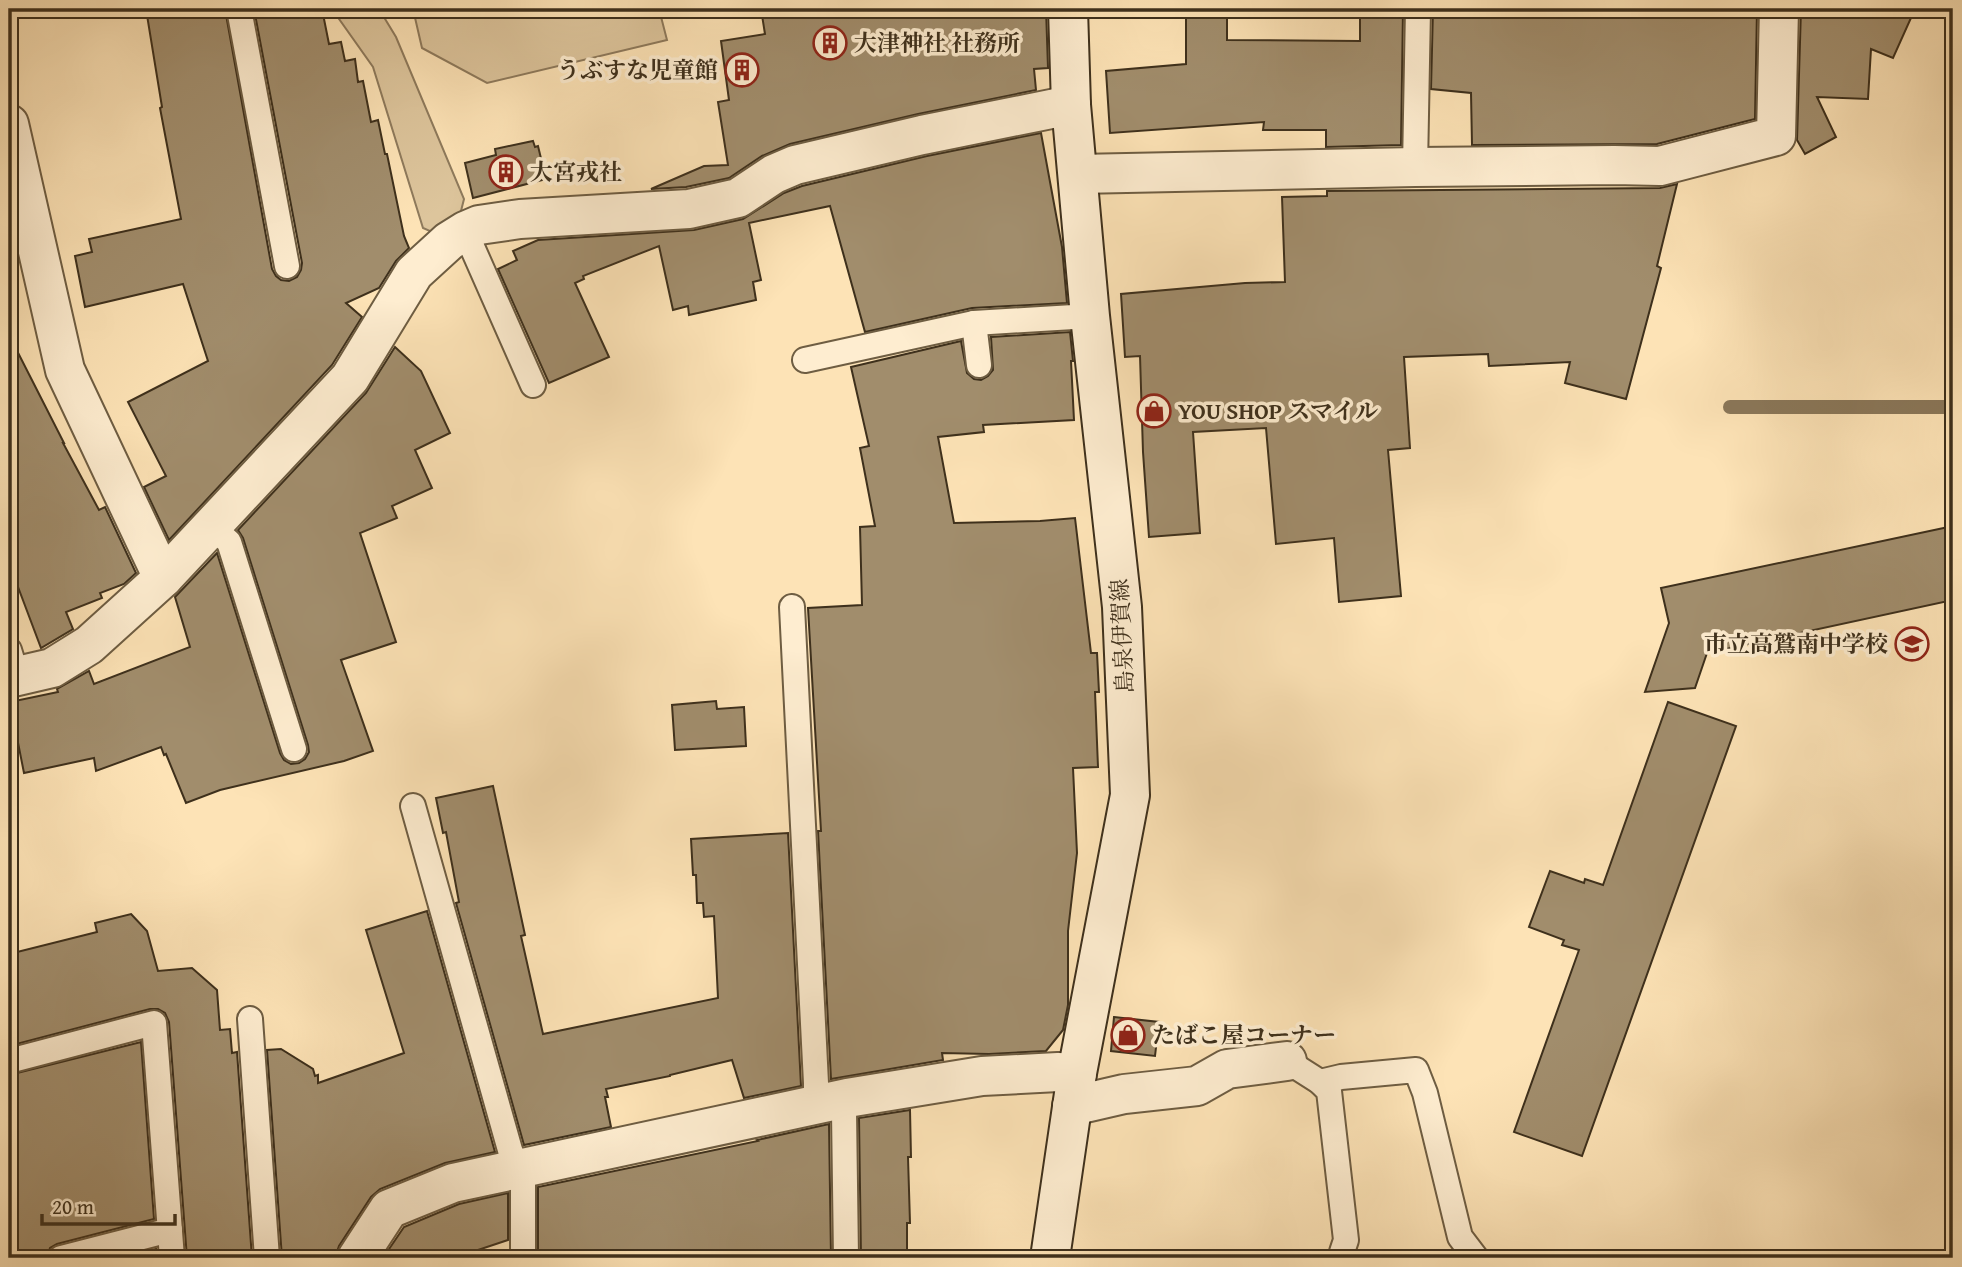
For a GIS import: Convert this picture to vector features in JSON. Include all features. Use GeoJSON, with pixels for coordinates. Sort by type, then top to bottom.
{"type":"FeatureCollection","features":[{"type":"Feature","properties":{"kind":"street","name":"島泉伊賀線"},"geometry":{"type":"LineString","coordinates":[[1050,1258],[1075,1090],[1130,795],[1122,607],[1090,316],[1071,104],[1069,9]]}},
{"type":"Feature","properties":{"kind":"street"},"geometry":{"type":"LineString","coordinates":[[1078,174],[1415,167],[1660,166],[1776,136],[1779,9]]}},
{"type":"Feature","properties":{"kind":"street"},"geometry":{"type":"LineString","coordinates":[[12,668],[52,668],[89,645],[163,578],[350,378],[414,273],[449,241],[465,231],[479,225],[520,219],[689,209],[738,198],[774,174],[796,165],[1071,104]]}},
{"type":"Feature","properties":{"kind":"street"},"geometry":{"type":"LineString","coordinates":[[9,124],[65,370],[163,578]]}},
{"type":"Feature","properties":{"kind":"street"},"geometry":{"type":"LineString","coordinates":[[357,1258],[389,1209],[453,1183],[831,1101],[982,1076],[1058,1072],[1075,1090],[1124,1094],[1197,1086],[1227,1069],[1287,1061]]}},
{"type":"Feature","properties":{"kind":"lane"},"geometry":{"type":"LineString","coordinates":[[239,9],[287,266]]}},
{"type":"Feature","properties":{"kind":"lane"},"geometry":{"type":"LineString","coordinates":[[1415,167],[1418,9]]}},
{"type":"Feature","properties":{"kind":"lane"},"geometry":{"type":"LineString","coordinates":[[465,231],[533,385]]}},
{"type":"Feature","properties":{"kind":"lane"},"geometry":{"type":"LineString","coordinates":[[805,360],[974,323],[1090,316]]}},
{"type":"Feature","properties":{"kind":"lane"},"geometry":{"type":"LineString","coordinates":[[974,323],[979,365]]}},
{"type":"Feature","properties":{"kind":"lane"},"geometry":{"type":"LineString","coordinates":[[212,527],[229,542],[294,749]]}},
{"type":"Feature","properties":{"kind":"lane"},"geometry":{"type":"LineString","coordinates":[[792,607],[816,1083],[844,1112],[846,1258]]}},
{"type":"Feature","properties":{"kind":"lane"},"geometry":{"type":"LineString","coordinates":[[413,806],[523,1185],[523,1258]]}},
{"type":"Feature","properties":{"kind":"lane"},"geometry":{"type":"LineString","coordinates":[[250,1019],[267,1258]]}},
{"type":"Feature","properties":{"kind":"lane"},"geometry":{"type":"LineString","coordinates":[[9,1061],[154,1023],[172,1258]]}},
{"type":"Feature","properties":{"kind":"lane"},"geometry":{"type":"LineString","coordinates":[[1287,1061],[1329,1091],[1346,1240],[1343,1258]]}},
{"type":"Feature","properties":{"kind":"lane"},"geometry":{"type":"LineString","coordinates":[[1320,1082],[1341,1077],[1416,1070],[1426,1093],[1460,1237],[1476,1258]]}},
{"type":"Feature","properties":{"kind":"lane"},"geometry":{"type":"LineString","coordinates":[[61,1258],[170,1230]]}},
{"type":"Feature","properties":{"kind":"shaded area"},"geometry":{"type":"Polygon","coordinates":[[[332,9],[379,9],[396,37],[464,199],[461,211],[446,225],[432,232],[423,228],[373,67],[332,9]]]}},
{"type":"Feature","properties":{"kind":"shaded area"},"geometry":{"type":"Polygon","coordinates":[[[413,9],[659,9],[667,40],[487,83],[422,48],[413,9]]]}},
{"type":"Feature","properties":{"kind":"building"},"geometry":{"type":"Polygon","coordinates":[[[146,9],[225,9],[272,269],[281,280],[289,281],[297,277],[302,263],[254,9],[322,9],[329,44],[341,42],[345,61],[355,59],[358,82],[363,81],[371,122],[378,120],[409,248],[396,261],[379,288],[346,303],[362,317],[332,365],[169,540],[144,487],[166,476],[128,402],[208,361],[183,284],[85,307],[75,256],[92,252],[89,239],[181,219],[160,108],[162,107],[146,9]]]}},
{"type":"Feature","properties":{"kind":"building"},"geometry":{"type":"Polygon","coordinates":[[[761,9],[1046,9],[1048,68],[1034,69],[1036,90],[790,144],[762,156],[729,178],[686,187],[651,189],[704,166],[728,165],[718,102],[729,100],[721,41],[765,34],[761,9]]]}},
{"type":"Feature","properties":{"kind":"building"},"geometry":{"type":"Polygon","coordinates":[[[1227,9],[1227,40],[1360,41],[1360,9],[1403,9],[1401,145],[1326,147],[1326,130],[1263,130],[1264,122],[1110,133],[1106,71],[1186,64],[1186,10],[1227,9]]]}},
{"type":"Feature","properties":{"kind":"building"},"geometry":{"type":"Polygon","coordinates":[[[1433,9],[1477,12],[1478,9],[1561,15],[1562,9],[1757,9],[1755,119],[1657,144],[1472,145],[1471,93],[1431,89],[1433,9]]]}},
{"type":"Feature","properties":{"kind":"building"},"geometry":{"type":"Polygon","coordinates":[[[1801,9],[1915,9],[1893,58],[1871,49],[1868,99],[1817,97],[1836,137],[1805,154],[1797,140],[1801,9]]]}},
{"type":"Feature","properties":{"kind":"building"},"geometry":{"type":"Polygon","coordinates":[[[1041,133],[1062,247],[1067,303],[972,308],[865,332],[830,206],[749,223],[761,280],[753,282],[756,300],[689,315],[688,306],[673,310],[659,246],[583,276],[584,279],[575,283],[609,357],[549,383],[498,269],[517,260],[513,251],[538,240],[694,230],[743,219],[784,193],[802,186],[927,156],[1041,133]]]}},
{"type":"Feature","properties":{"kind":"building","name":"大宮戎社"},"geometry":{"type":"Polygon","coordinates":[[[533,141],[535,147],[538,146],[546,179],[473,198],[465,163],[496,155],[495,149],[533,141]]]}},
{"type":"Feature","properties":{"kind":"building"},"geometry":{"type":"Polygon","coordinates":[[[1677,184],[1657,266],[1661,268],[1626,399],[1565,383],[1570,362],[1489,366],[1488,354],[1404,357],[1410,448],[1388,450],[1401,596],[1339,602],[1334,538],[1276,544],[1266,428],[1193,432],[1200,533],[1149,537],[1140,356],[1125,357],[1121,294],[1285,282],[1282,197],[1327,196],[1327,191],[1660,188],[1677,184]]]}},
{"type":"Feature","properties":{"kind":"building"},"geometry":{"type":"Polygon","coordinates":[[[1070,332],[1074,420],[983,425],[984,432],[938,437],[954,523],[1075,518],[1091,653],[1097,653],[1099,692],[1095,692],[1098,767],[1073,768],[1077,853],[1068,931],[1068,1005],[1063,1030],[1046,1051],[942,1053],[943,1060],[831,1079],[818,831],[821,831],[808,608],[862,605],[860,527],[875,526],[860,448],[869,446],[851,367],[961,341],[967,373],[974,379],[981,380],[993,370],[991,337],[1070,332]]]}},
{"type":"Feature","properties":{"kind":"building"},"geometry":{"type":"Polygon","coordinates":[[[9,335],[99,510],[105,507],[136,573],[124,584],[100,593],[102,598],[66,612],[73,629],[41,648],[9,563],[9,335]]]}},
{"type":"Feature","properties":{"kind":"building"},"geometry":{"type":"Polygon","coordinates":[[[395,347],[421,371],[450,433],[415,450],[432,488],[392,506],[397,518],[360,533],[396,642],[341,660],[373,751],[344,761],[220,790],[186,803],[161,747],[96,771],[94,758],[24,773],[10,702],[58,692],[57,689],[89,671],[94,684],[190,647],[175,597],[217,553],[280,753],[284,760],[291,764],[305,759],[309,752],[308,745],[243,538],[238,530],[366,393],[395,347]]]}},
{"type":"Feature","properties":{"kind":"building"},"geometry":{"type":"Polygon","coordinates":[[[1953,526],[1953,600],[1707,653],[1695,688],[1645,692],[1669,623],[1661,588],[1953,526]]]}},
{"type":"Feature","properties":{"kind":"building"},"geometry":{"type":"Polygon","coordinates":[[[716,701],[717,709],[744,707],[746,746],[675,750],[672,705],[716,701]]]}},
{"type":"Feature","properties":{"kind":"building"},"geometry":{"type":"Polygon","coordinates":[[[1668,702],[1736,726],[1582,1156],[1514,1132],[1579,950],[1562,945],[1564,940],[1529,927],[1550,871],[1584,883],[1585,879],[1603,885],[1668,702]]]}},
{"type":"Feature","properties":{"kind":"building"},"geometry":{"type":"Polygon","coordinates":[[[493,786],[525,935],[521,936],[543,1034],[718,998],[714,916],[704,917],[703,903],[697,903],[691,839],[788,833],[801,1086],[744,1098],[732,1060],[606,1089],[611,1127],[524,1145],[456,903],[459,902],[446,832],[443,833],[436,798],[493,786]]]}},
{"type":"Feature","properties":{"kind":"building"},"geometry":{"type":"Polygon","coordinates":[[[427,911],[495,1152],[445,1163],[380,1189],[371,1197],[339,1246],[335,1258],[282,1258],[267,1050],[281,1049],[313,1069],[315,1076],[318,1075],[318,1083],[404,1053],[366,930],[427,911]]]}},
{"type":"Feature","properties":{"kind":"building"},"geometry":{"type":"Polygon","coordinates":[[[131,914],[147,931],[158,971],[192,968],[217,990],[220,1030],[230,1029],[232,1053],[237,1052],[252,1258],[187,1258],[169,1022],[165,1013],[150,1009],[9,1046],[9,954],[97,932],[95,923],[131,914]]]}},
{"type":"Feature","properties":{"kind":"building"},"geometry":{"type":"Polygon","coordinates":[[[1114,1017],[1159,1022],[1155,1056],[1111,1051],[1114,1017]]]}},
{"type":"Feature","properties":{"kind":"building"},"geometry":{"type":"Polygon","coordinates":[[[141,1042],[154,1219],[57,1244],[50,1248],[47,1258],[9,1258],[9,1075],[141,1042]]]}},
{"type":"Feature","properties":{"kind":"building"},"geometry":{"type":"Polygon","coordinates":[[[910,1110],[910,1223],[907,1223],[907,1258],[861,1258],[859,1118],[910,1110]]]}},
{"type":"Feature","properties":{"kind":"building"},"geometry":{"type":"Polygon","coordinates":[[[829,1124],[831,1258],[542,1258],[542,1253],[538,1253],[538,1187],[829,1124]]]}},
{"type":"Feature","properties":{"kind":"building"},"geometry":{"type":"Polygon","coordinates":[[[508,1193],[508,1240],[454,1258],[383,1258],[404,1227],[459,1204],[508,1193]]]}},
{"type":"Feature","properties":{"kind":"building"},"geometry":{"type":"Polygon","coordinates":[[[156,1249],[157,1258],[120,1258],[156,1249]]]}},
{"type":"Feature","properties":{"kind":"waterway"},"geometry":{"type":"LineString","coordinates":[[1730,407],[1953,407]]}},
{"type":"Feature","properties":{"kind":"place","name":"大津神社 社務所"},"geometry":{"type":"Point","coordinates":[830,43]}},
{"type":"Feature","properties":{"kind":"place","name":"うぶすな児童館"},"geometry":{"type":"Point","coordinates":[742,70]}},
{"type":"Feature","properties":{"kind":"place","name":"大宮戎社"},"geometry":{"type":"Point","coordinates":[506,172]}},
{"type":"Feature","properties":{"kind":"place","name":"YOU SHOP スマイル"},"geometry":{"type":"Point","coordinates":[1154,411]}},
{"type":"Feature","properties":{"kind":"place","name":"市立高鷲南中学校"},"geometry":{"type":"Point","coordinates":[1912,644]}},
{"type":"Feature","properties":{"kind":"place","name":"たばこ屋コーナー"},"geometry":{"type":"Point","coordinates":[1128,1035]}}]}
